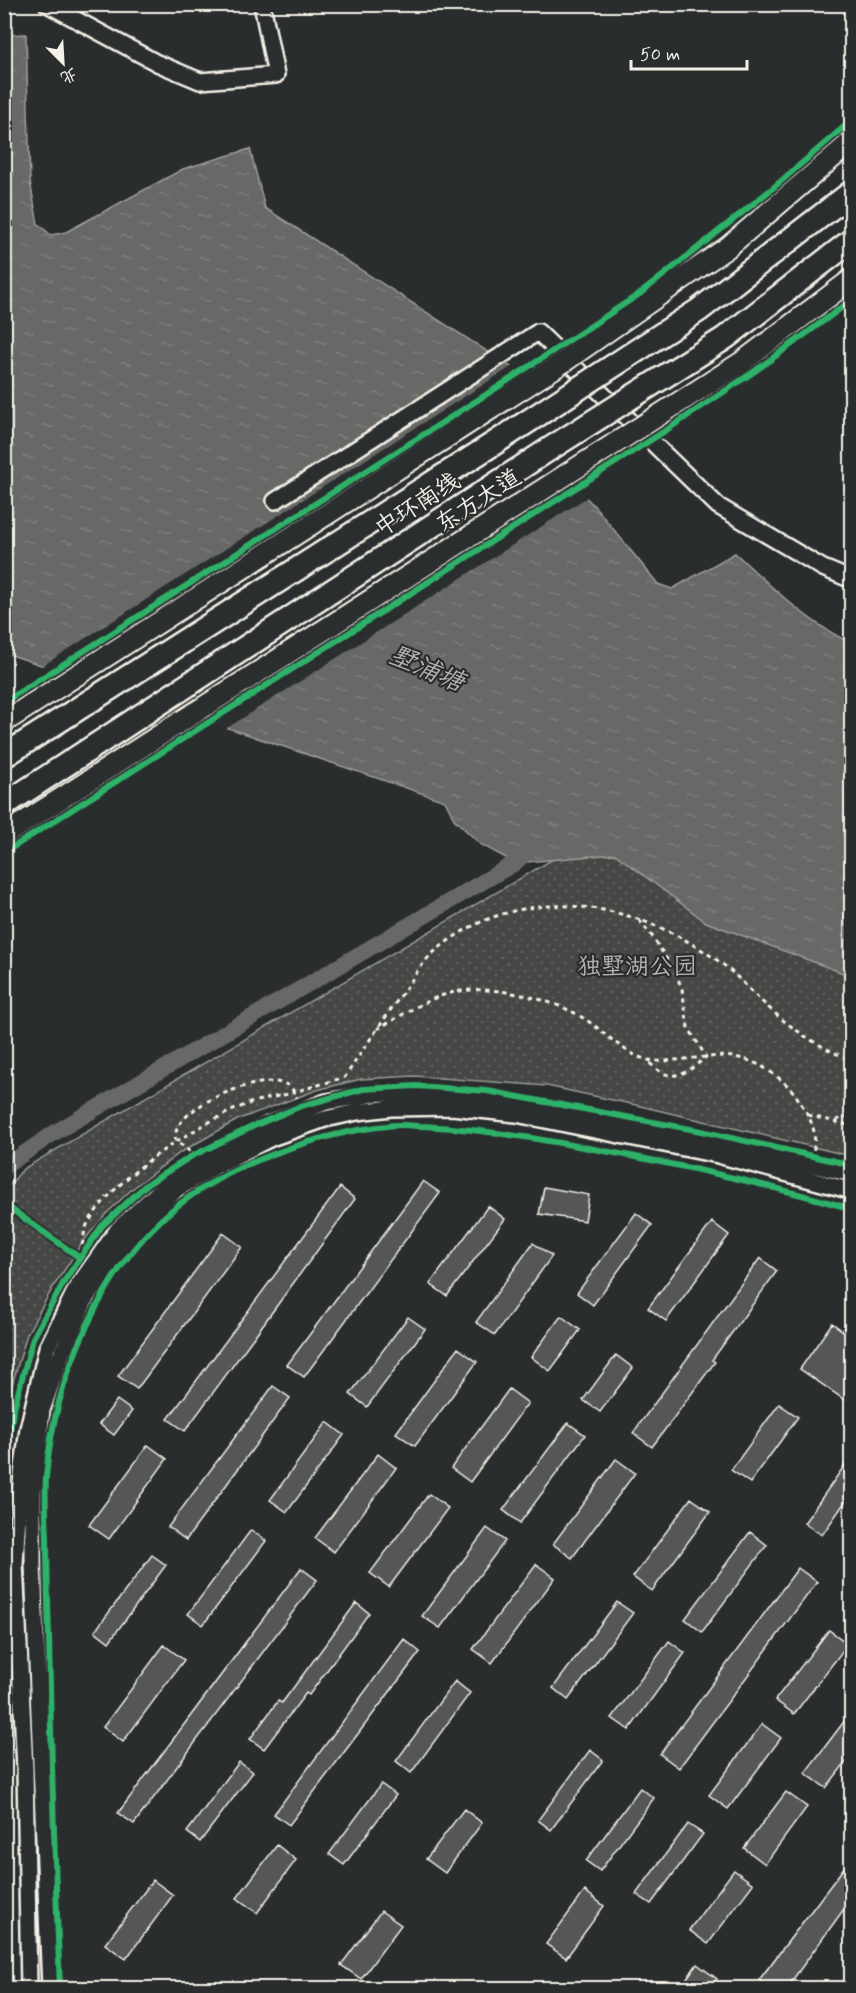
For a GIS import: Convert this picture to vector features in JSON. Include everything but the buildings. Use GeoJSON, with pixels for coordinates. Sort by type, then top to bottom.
{"type":"FeatureCollection","features":[{"type":"Feature","properties":{"kind":"highway","name":"中环南线"},"geometry":{"type":"LineString","coordinates":[[4,756],[699,310],[852,192]]}},
{"type":"Feature","properties":{"kind":"highway","name":"中环南线"},"geometry":{"type":"LineString","coordinates":[[4,805],[725,338],[852,240]]}},
{"type":"Feature","properties":{"kind":"main road"},"geometry":{"type":"LineString","coordinates":[[4,722],[562,363],[728,247],[852,141]]}},
{"type":"Feature","properties":{"kind":"main road","name":"东方大道"},"geometry":{"type":"LineString","coordinates":[[4,835],[742,362],[852,279]]}},
{"type":"Feature","properties":{"kind":"street"},"geometry":{"type":"LineString","coordinates":[[47,4],[157,63],[200,81],[276,75],[262,4]]}},
{"type":"Feature","properties":{"kind":"street"},"geometry":{"type":"LineString","coordinates":[[275,501],[538,332],[718,506],[822,568],[852,580]]}},
{"type":"Feature","properties":{"kind":"street"},"geometry":{"type":"LineString","coordinates":[[29,1989],[25,1769],[11,1605],[27,1429],[46,1348],[77,1287],[118,1229],[169,1182],[268,1125],[326,1102],[380,1093],[453,1095],[513,1102],[706,1141],[852,1174]]}},
{"type":"Feature","properties":{"kind":"street"},"geometry":{"type":"LineString","coordinates":[[50,1989],[33,1564],[34,1479],[42,1410],[62,1355],[86,1298],[132,1233],[177,1189],[272,1138],[325,1119],[391,1108],[452,1107],[516,1114],[718,1155],[852,1191]]}},
{"type":"Feature","properties":{"kind":"path"},"geometry":{"type":"LineString","coordinates":[[80,1258],[87,1225],[116,1189],[176,1142],[215,1118],[251,1103],[345,1077],[430,956],[451,939],[509,911],[543,906],[574,905],[609,910],[670,932],[723,964],[797,1031],[829,1052],[852,1060]]}},
{"type":"Feature","properties":{"kind":"path"},"geometry":{"type":"LineString","coordinates":[[638,919],[658,944],[676,975],[682,989],[688,1027],[706,1057]]}},
{"type":"Feature","properties":{"kind":"path"},"geometry":{"type":"LineString","coordinates":[[376,1030],[422,1004],[451,993],[477,990],[508,993],[570,1010],[586,1019],[626,1050],[647,1060],[661,1073],[671,1076],[680,1075],[692,1069],[706,1057]]}},
{"type":"Feature","properties":{"kind":"path"},"geometry":{"type":"LineString","coordinates":[[647,1060],[662,1061],[727,1055],[744,1058],[761,1065],[791,1088],[815,1128],[816,1143],[810,1164]]}},
{"type":"Feature","properties":{"kind":"path"},"geometry":{"type":"LineString","coordinates":[[176,1142],[177,1129],[188,1114],[210,1100],[249,1084],[283,1083],[294,1092],[301,1106]]}},
{"type":"Feature","properties":{"kind":"path"},"geometry":{"type":"LineString","coordinates":[[808,1115],[836,1120],[852,1126]]}},
{"type":"Feature","properties":{"kind":"path"},"geometry":{"type":"LineString","coordinates":[[836,1120],[852,1115]]}},
{"type":"Feature","properties":{"kind":"path"},"geometry":{"type":"LineString","coordinates":[[176,1142],[185,1147],[192,1156]]}},
{"type":"Feature","properties":{"kind":"green space","name":"独墅湖公园"},"geometry":{"type":"Polygon","coordinates":[[[586,827],[851,916],[851,1156],[547,1086],[414,1076],[361,1079],[317,1090],[239,1119],[181,1152],[132,1189],[106,1214],[82,1243],[52,1289],[27,1334],[5,1409],[5,1191],[23,1169],[550,861],[586,827]]]}},
{"type":"Feature","properties":{"kind":"water","name":"墅浦塘"},"geometry":{"type":"Polygon","coordinates":[[[26,34],[30,182],[38,224],[51,235],[66,232],[183,169],[250,149],[265,208],[544,388],[465,432],[501,491],[565,475],[597,509],[658,584],[672,589],[735,553],[804,614],[851,643],[851,976],[706,922],[615,854],[515,863],[480,844],[454,819],[445,801],[5,653],[4,35],[26,34]]]}},
{"type":"Feature","properties":{"kind":"pier"},"geometry":{"type":"Polygon","coordinates":[[[514,365],[545,385],[546,389],[469,433],[502,488],[565,472],[589,496],[224,730],[39,668],[514,365]]]}},
{"type":"Feature","properties":{"kind":"waterway"},"geometry":{"type":"LineString","coordinates":[[4,1167],[54,1133],[515,863],[531,847]]}},
{"type":"Feature","properties":{"kind":"cycle path"},"geometry":{"type":"LineString","coordinates":[[4,702],[498,387],[641,293],[773,188],[852,120]]}},
{"type":"Feature","properties":{"kind":"cycle path"},"geometry":{"type":"LineString","coordinates":[[4,853],[668,429],[755,371],[852,300]]}},
{"type":"Feature","properties":{"kind":"cycle path"},"geometry":{"type":"LineString","coordinates":[[4,1460],[14,1408],[33,1338],[65,1280],[102,1226],[146,1185],[192,1156],[301,1106],[363,1089],[416,1086],[487,1091],[701,1131],[852,1165]]}},
{"type":"Feature","properties":{"kind":"cycle path"},"geometry":{"type":"LineString","coordinates":[[60,1988],[52,1769],[46,1477],[59,1402],[71,1363],[106,1290],[128,1257],[153,1228],[181,1203],[203,1188],[253,1162],[334,1135],[398,1125],[488,1132],[612,1152],[733,1178],[852,1209]]}},
{"type":"Feature","properties":{"kind":"cycle path"},"geometry":{"type":"LineString","coordinates":[[4,1204],[80,1258]]}},
{"type":"Feature","properties":{"kind":"cycle path"},"geometry":{"type":"LineString","coordinates":[[4,1872],[4,1984]]}}]}
